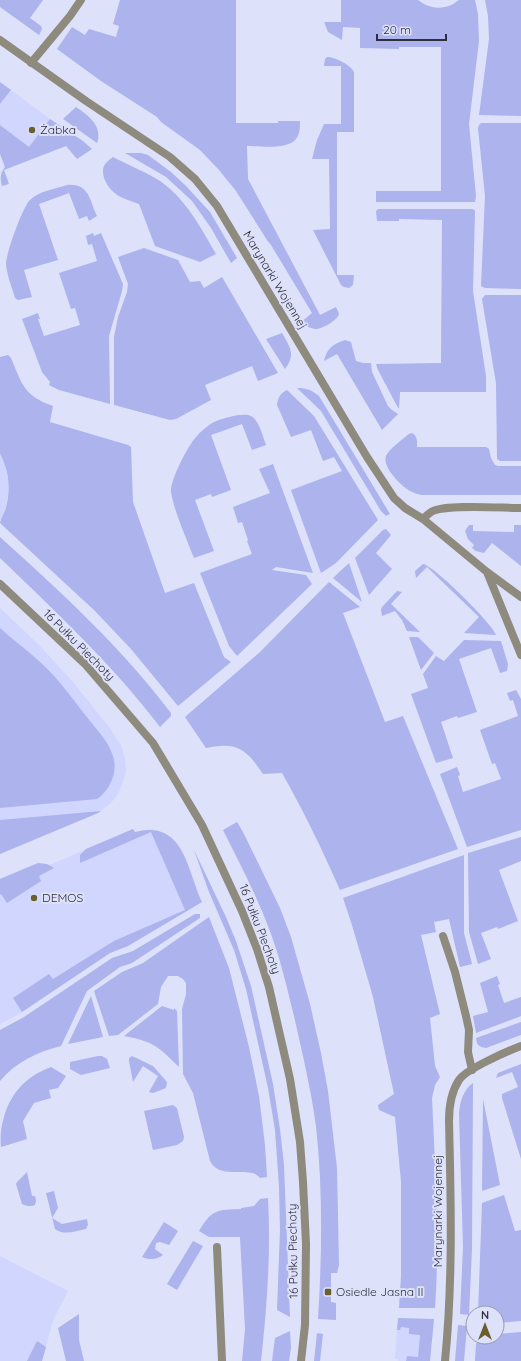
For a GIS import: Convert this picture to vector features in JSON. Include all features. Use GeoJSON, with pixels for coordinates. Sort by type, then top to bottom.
{"type":"FeatureCollection","features":[{"type":"Feature","properties":{"kind":"street"},"geometry":{"type":"LineString","coordinates":[[31,63],[70,16],[81,0]]}},
{"type":"Feature","properties":{"kind":"street","name":"Marynarki Wojennej"},"geometry":{"type":"LineString","coordinates":[[0,40],[31,63],[170,158],[195,179],[217,206],[363,451],[394,498],[405,508],[423,519],[487,572],[521,597]]}},
{"type":"Feature","properties":{"kind":"street"},"geometry":{"type":"LineString","coordinates":[[423,519],[431,511],[438,509],[521,508]]}},
{"type":"Feature","properties":{"kind":"street","name":"Marynarki Wojennej"},"geometry":{"type":"LineString","coordinates":[[487,572],[521,654]]}},
{"type":"Feature","properties":{"kind":"street","name":"16 Pułku Piechoty"},"geometry":{"type":"LineString","coordinates":[[0,584],[85,664],[153,743],[202,826],[242,911],[257,949],[269,987],[290,1079],[300,1142],[306,1244],[305,1325],[301,1361]]}},
{"type":"Feature","properties":{"kind":"street"},"geometry":{"type":"LineString","coordinates":[[443,936],[455,972],[466,1016],[469,1030],[468,1052],[472,1070]]}},
{"type":"Feature","properties":{"kind":"street","name":"Marynarki Wojennej"},"geometry":{"type":"LineString","coordinates":[[445,1361],[449,1319],[451,1231],[449,1108],[453,1093],[460,1079],[472,1070],[521,1046]]}},
{"type":"Feature","properties":{"kind":"street"},"geometry":{"type":"LineString","coordinates":[[217,1247],[222,1361]]}},
{"type":"Feature","properties":{"kind":"shaded area"},"geometry":{"type":"Polygon","coordinates":[[[0,0],[43,0],[30,18],[41,26],[42,29],[39,35],[0,7],[0,0]]]}},
{"type":"Feature","properties":{"kind":"shaded area"},"geometry":{"type":"Polygon","coordinates":[[[120,0],[236,0],[236,123],[278,123],[278,121],[300,121],[300,128],[296,139],[286,145],[273,147],[247,146],[248,179],[320,315],[336,307],[339,314],[338,317],[329,324],[315,329],[300,323],[312,313],[236,191],[200,150],[161,122],[157,117],[101,81],[57,49],[72,27],[85,35],[89,29],[116,37],[119,26],[113,24],[120,0]]]}},
{"type":"Feature","properties":{"kind":"shaded area"},"geometry":{"type":"Polygon","coordinates":[[[341,0],[418,0],[426,5],[438,8],[447,7],[459,0],[475,0],[478,14],[479,41],[469,124],[476,196],[475,202],[376,202],[376,191],[441,191],[441,47],[399,47],[399,49],[360,48],[360,28],[343,27],[342,40],[328,32],[324,22],[341,22],[341,0]]]}},
{"type":"Feature","properties":{"kind":"shaded area"},"geometry":{"type":"Polygon","coordinates":[[[485,0],[521,0],[521,116],[479,115],[489,39],[488,16],[485,0]]]}},
{"type":"Feature","properties":{"kind":"shaded area"},"geometry":{"type":"Polygon","coordinates":[[[327,57],[334,58],[342,62],[350,67],[354,72],[354,132],[337,132],[337,275],[354,275],[353,285],[349,288],[341,285],[313,230],[330,229],[329,159],[312,159],[317,140],[324,124],[341,124],[341,66],[324,66],[325,59],[327,57]]]}},
{"type":"Feature","properties":{"kind":"shaded area"},"geometry":{"type":"Polygon","coordinates":[[[0,82],[11,90],[0,104],[0,82]]]}},
{"type":"Feature","properties":{"kind":"shaded area"},"geometry":{"type":"Polygon","coordinates":[[[11,90],[50,119],[29,147],[0,125],[0,104],[11,90]]]}},
{"type":"Feature","properties":{"kind":"shaded area"},"geometry":{"type":"Polygon","coordinates":[[[76,107],[94,122],[98,131],[97,143],[63,119],[76,107]]]}},
{"type":"Feature","properties":{"kind":"shaded area"},"geometry":{"type":"Polygon","coordinates":[[[50,119],[83,141],[92,149],[77,159],[66,146],[4,170],[9,184],[2,186],[1,176],[5,167],[0,154],[0,125],[29,147],[50,119]]]}},
{"type":"Feature","properties":{"kind":"shaded area"},"geometry":{"type":"Polygon","coordinates":[[[481,123],[521,123],[521,289],[485,288],[481,286],[485,196],[478,128],[481,123]]]}},
{"type":"Feature","properties":{"kind":"shaded area"},"geometry":{"type":"Polygon","coordinates":[[[125,153],[141,153],[148,155],[171,172],[186,186],[210,212],[237,258],[231,263],[211,228],[192,201],[166,177],[125,153]]]}},
{"type":"Feature","properties":{"kind":"shaded area"},"geometry":{"type":"Polygon","coordinates":[[[113,157],[160,181],[178,196],[192,214],[216,254],[200,262],[155,246],[139,204],[118,196],[110,189],[106,182],[103,173],[104,166],[113,157]]]}},
{"type":"Feature","properties":{"kind":"shaded area"},"geometry":{"type":"Polygon","coordinates":[[[67,185],[74,185],[84,189],[90,198],[97,216],[89,221],[87,216],[79,219],[69,193],[39,204],[58,260],[24,270],[32,297],[18,300],[15,298],[8,277],[6,264],[19,221],[30,200],[34,197],[42,192],[67,185]]]}},
{"type":"Feature","properties":{"kind":"shaded area"},"geometry":{"type":"Polygon","coordinates":[[[378,209],[473,209],[475,211],[473,291],[486,376],[486,392],[400,392],[399,409],[397,406],[376,364],[441,363],[442,220],[399,219],[399,221],[377,221],[376,211],[378,209]]]}},
{"type":"Feature","properties":{"kind":"shaded area"},"geometry":{"type":"Polygon","coordinates":[[[93,233],[94,236],[101,233],[123,284],[109,336],[110,404],[59,390],[49,385],[50,382],[42,372],[22,319],[38,313],[40,319],[38,319],[44,336],[80,325],[75,308],[71,309],[59,273],[97,261],[92,244],[88,245],[86,236],[93,233]]]}},
{"type":"Feature","properties":{"kind":"shaded area"},"geometry":{"type":"Polygon","coordinates":[[[144,248],[178,260],[190,282],[200,281],[204,288],[222,277],[278,373],[258,381],[252,366],[205,385],[211,400],[176,419],[170,420],[114,405],[114,337],[118,317],[127,292],[128,284],[118,257],[144,248]]]}},
{"type":"Feature","properties":{"kind":"shaded area"},"geometry":{"type":"Polygon","coordinates":[[[485,295],[521,295],[521,461],[500,461],[497,459],[496,383],[482,299],[485,295]]]}},
{"type":"Feature","properties":{"kind":"shaded area"},"geometry":{"type":"Polygon","coordinates":[[[282,333],[291,351],[290,359],[285,369],[266,339],[282,333]]]}},
{"type":"Feature","properties":{"kind":"shaded area"},"geometry":{"type":"Polygon","coordinates":[[[345,340],[351,342],[356,361],[371,363],[372,372],[388,406],[398,414],[382,430],[337,354],[324,361],[331,347],[345,340]]]}},
{"type":"Feature","properties":{"kind":"shaded area"},"geometry":{"type":"Polygon","coordinates":[[[8,355],[11,358],[25,388],[36,398],[53,406],[50,422],[131,447],[133,502],[165,593],[194,583],[224,657],[231,662],[178,706],[131,649],[95,611],[0,523],[7,504],[9,489],[8,475],[0,454],[0,357],[8,355]]]}},
{"type":"Feature","properties":{"kind":"shaded area"},"geometry":{"type":"Polygon","coordinates":[[[297,388],[309,390],[319,396],[390,514],[386,516],[381,511],[321,411],[297,388]]]}},
{"type":"Feature","properties":{"kind":"shaded area"},"geometry":{"type":"Polygon","coordinates":[[[287,390],[314,416],[378,520],[336,563],[321,573],[291,490],[342,471],[334,457],[323,461],[311,430],[291,437],[277,405],[280,396],[287,390]]]}},
{"type":"Feature","properties":{"kind":"shaded area"},"geometry":{"type":"Polygon","coordinates":[[[238,415],[248,415],[254,418],[266,445],[252,450],[242,424],[211,435],[231,490],[212,497],[211,494],[195,500],[214,551],[194,558],[175,508],[171,492],[173,480],[184,455],[199,433],[212,423],[238,415]]]}},
{"type":"Feature","properties":{"kind":"shaded area"},"geometry":{"type":"Polygon","coordinates":[[[412,433],[416,437],[417,447],[486,447],[489,449],[491,458],[495,465],[521,466],[521,495],[422,495],[410,491],[389,471],[386,456],[396,444],[412,433]]]}},
{"type":"Feature","properties":{"kind":"shaded area"},"geometry":{"type":"Polygon","coordinates":[[[0,454],[5,464],[9,484],[5,511],[0,522],[0,454]]]}},
{"type":"Feature","properties":{"kind":"shaded area"},"geometry":{"type":"Polygon","coordinates":[[[273,464],[313,573],[276,567],[272,570],[306,575],[312,584],[237,656],[229,646],[200,573],[252,554],[242,522],[238,523],[233,507],[270,493],[259,469],[273,464]]]}},
{"type":"Feature","properties":{"kind":"shaded area"},"geometry":{"type":"Polygon","coordinates":[[[469,525],[473,525],[473,531],[514,532],[514,525],[521,525],[521,566],[492,543],[484,553],[476,551],[472,548],[474,545],[468,539],[465,531],[469,525]]]}},
{"type":"Feature","properties":{"kind":"shaded area"},"geometry":{"type":"Polygon","coordinates":[[[386,529],[391,535],[376,553],[392,569],[369,595],[355,558],[383,530],[386,529]]]}},
{"type":"Feature","properties":{"kind":"shaded area"},"geometry":{"type":"Polygon","coordinates":[[[0,537],[90,621],[152,689],[171,713],[171,716],[160,727],[123,682],[63,619],[0,558],[0,537]]]}},
{"type":"Feature","properties":{"kind":"shaded area"},"geometry":{"type":"Polygon","coordinates":[[[349,563],[362,602],[333,578],[349,563]]]}},
{"type":"Feature","properties":{"kind":"shaded area"},"geometry":{"type":"Polygon","coordinates":[[[423,564],[450,584],[485,619],[496,635],[464,633],[479,617],[427,567],[416,578],[415,571],[423,564]]]}},
{"type":"Feature","properties":{"kind":"shaded area"},"geometry":{"type":"Polygon","coordinates":[[[329,582],[360,607],[343,613],[385,722],[403,716],[458,849],[340,890],[298,802],[282,773],[263,774],[256,764],[244,752],[234,747],[222,746],[206,748],[185,717],[260,652],[329,582]]]}},
{"type":"Feature","properties":{"kind":"shaded area"},"geometry":{"type":"Polygon","coordinates":[[[397,591],[402,592],[391,604],[420,632],[407,631],[402,620],[395,611],[382,616],[382,607],[397,591]]]}},
{"type":"Feature","properties":{"kind":"shaded area"},"geometry":{"type":"Polygon","coordinates":[[[0,608],[40,646],[72,681],[109,727],[121,745],[125,759],[126,771],[118,794],[110,804],[98,813],[0,854],[0,608]]]}},
{"type":"Feature","properties":{"kind":"shaded area"},"geometry":{"type":"Polygon","coordinates":[[[0,628],[54,676],[101,734],[107,744],[114,760],[114,771],[111,782],[105,792],[97,799],[0,808],[0,628]]]}},
{"type":"Feature","properties":{"kind":"shaded area"},"geometry":{"type":"Polygon","coordinates":[[[409,637],[418,637],[434,653],[421,670],[409,637]]]}},
{"type":"Feature","properties":{"kind":"shaded area"},"geometry":{"type":"Polygon","coordinates":[[[464,640],[501,641],[508,664],[507,671],[500,673],[491,648],[459,659],[477,712],[458,718],[457,716],[441,722],[453,758],[436,763],[411,694],[428,688],[423,674],[436,656],[444,661],[464,640]]]}},
{"type":"Feature","properties":{"kind":"shaded area"},"geometry":{"type":"Polygon","coordinates":[[[516,690],[521,699],[521,830],[467,847],[440,774],[457,767],[463,792],[501,779],[495,763],[492,764],[480,730],[518,716],[513,700],[510,701],[507,693],[516,690]]]}},
{"type":"Feature","properties":{"kind":"shaded area"},"geometry":{"type":"Polygon","coordinates":[[[101,811],[98,813],[0,854],[0,820],[101,811]]]}},
{"type":"Feature","properties":{"kind":"shaded area"},"geometry":{"type":"Polygon","coordinates":[[[237,822],[280,908],[291,937],[310,1004],[321,1053],[328,1091],[337,1168],[339,1265],[337,1273],[331,1273],[331,1302],[336,1303],[336,1320],[318,1319],[321,1247],[321,1198],[316,1126],[309,1084],[294,1016],[275,944],[255,894],[223,830],[237,822]]]}},
{"type":"Feature","properties":{"kind":"shaded area"},"geometry":{"type":"Polygon","coordinates":[[[133,829],[135,832],[152,829],[171,837],[177,843],[186,859],[202,902],[128,946],[110,953],[22,1012],[0,1024],[0,879],[38,863],[50,865],[133,829]]]}},
{"type":"Feature","properties":{"kind":"shaded area"},"geometry":{"type":"Polygon","coordinates":[[[133,829],[135,832],[151,830],[164,833],[174,840],[187,862],[202,902],[128,946],[110,953],[22,1012],[13,998],[49,974],[53,979],[114,941],[185,910],[151,832],[80,863],[80,855],[86,849],[133,829]]]}},
{"type":"Feature","properties":{"kind":"shaded area"},"geometry":{"type":"Polygon","coordinates":[[[521,837],[521,861],[499,870],[518,921],[498,929],[497,927],[481,933],[491,959],[478,964],[469,932],[468,853],[521,837]]]}},
{"type":"Feature","properties":{"kind":"shaded area"},"geometry":{"type":"Polygon","coordinates":[[[194,850],[236,941],[251,986],[273,1084],[284,1165],[290,1317],[277,1310],[280,1230],[279,1187],[275,1130],[268,1088],[246,989],[234,950],[209,892],[194,850]]]}},
{"type":"Feature","properties":{"kind":"shaded area"},"geometry":{"type":"Polygon","coordinates":[[[464,855],[464,933],[472,964],[460,967],[449,919],[434,922],[436,932],[421,935],[440,1014],[430,1018],[435,1066],[440,1077],[435,1085],[432,1098],[437,1229],[435,1308],[399,1308],[401,1276],[401,1182],[395,1117],[379,1110],[378,1105],[394,1094],[373,997],[343,898],[464,855]]]}},
{"type":"Feature","properties":{"kind":"shaded area"},"geometry":{"type":"Polygon","coordinates":[[[38,863],[47,864],[54,868],[39,876],[41,881],[7,903],[1,894],[0,895],[0,879],[38,863]]]}},
{"type":"Feature","properties":{"kind":"shaded area"},"geometry":{"type":"Polygon","coordinates":[[[195,914],[200,914],[200,918],[132,963],[120,967],[87,991],[61,1046],[44,1051],[20,1063],[0,1081],[0,1030],[24,1017],[112,958],[133,951],[195,914]]]}},
{"type":"Feature","properties":{"kind":"shaded area"},"geometry":{"type":"Polygon","coordinates":[[[209,917],[229,968],[249,1047],[259,1096],[267,1177],[260,1178],[253,1173],[247,1172],[223,1171],[214,1166],[210,1161],[193,1093],[183,1074],[182,1009],[186,994],[186,983],[183,979],[178,976],[168,976],[161,987],[158,1004],[118,1035],[109,1036],[94,991],[122,972],[143,963],[209,917]]]}},
{"type":"Feature","properties":{"kind":"shaded area"},"geometry":{"type":"Polygon","coordinates":[[[497,976],[500,984],[498,985],[504,1003],[521,997],[521,1016],[476,1033],[473,1016],[488,1012],[480,983],[497,976]]]}},
{"type":"Feature","properties":{"kind":"shaded area"},"geometry":{"type":"Polygon","coordinates":[[[91,996],[103,1037],[68,1044],[91,996]]]}},
{"type":"Feature","properties":{"kind":"shaded area"},"geometry":{"type":"Polygon","coordinates":[[[162,1006],[174,1010],[174,1008],[177,1011],[179,1067],[166,1054],[155,1046],[142,1040],[124,1036],[162,1006]]]}},
{"type":"Feature","properties":{"kind":"shaded area"},"geometry":{"type":"Polygon","coordinates":[[[521,1022],[521,1035],[486,1048],[478,1044],[476,1038],[521,1022]]]}},
{"type":"Feature","properties":{"kind":"shaded area"},"geometry":{"type":"Polygon","coordinates":[[[102,1056],[107,1059],[110,1068],[81,1075],[70,1069],[70,1062],[102,1056]]]}},
{"type":"Feature","properties":{"kind":"shaded area"},"geometry":{"type":"Polygon","coordinates":[[[132,1056],[153,1066],[167,1082],[166,1088],[153,1093],[149,1092],[158,1076],[143,1066],[133,1082],[129,1061],[129,1058],[132,1056]]]}},
{"type":"Feature","properties":{"kind":"shaded area"},"geometry":{"type":"Polygon","coordinates":[[[521,1064],[521,1159],[502,1098],[502,1094],[518,1087],[512,1072],[496,1078],[498,1073],[521,1064]]]}},
{"type":"Feature","properties":{"kind":"shaded area"},"geometry":{"type":"Polygon","coordinates":[[[51,1067],[66,1076],[58,1088],[49,1090],[51,1098],[34,1103],[23,1121],[27,1139],[1,1147],[2,1124],[11,1100],[27,1080],[51,1067]]]}},
{"type":"Feature","properties":{"kind":"shaded area"},"geometry":{"type":"Polygon","coordinates":[[[473,1083],[472,1249],[469,1305],[465,1305],[465,1315],[460,1314],[463,1247],[459,1113],[463,1096],[473,1083]]]}},
{"type":"Feature","properties":{"kind":"shaded area"},"geometry":{"type":"Polygon","coordinates":[[[483,1099],[500,1185],[482,1191],[483,1099]]]}},
{"type":"Feature","properties":{"kind":"shaded area"},"geometry":{"type":"Polygon","coordinates":[[[173,1105],[177,1108],[184,1137],[183,1141],[177,1145],[153,1150],[144,1111],[173,1105]]]}},
{"type":"Feature","properties":{"kind":"shaded area"},"geometry":{"type":"Polygon","coordinates":[[[27,1172],[32,1196],[35,1196],[36,1200],[35,1205],[31,1206],[22,1204],[16,1184],[27,1172]]]}},
{"type":"Feature","properties":{"kind":"shaded area"},"geometry":{"type":"Polygon","coordinates":[[[54,1191],[58,1208],[52,1218],[46,1193],[54,1191]]]}},
{"type":"Feature","properties":{"kind":"shaded area"},"geometry":{"type":"Polygon","coordinates":[[[504,1195],[515,1231],[521,1230],[521,1321],[505,1322],[505,1305],[478,1305],[482,1203],[504,1195]]]}},
{"type":"Feature","properties":{"kind":"shaded area"},"geometry":{"type":"Polygon","coordinates":[[[268,1198],[268,1280],[261,1361],[242,1361],[245,1329],[240,1237],[209,1237],[199,1231],[208,1218],[216,1212],[254,1206],[260,1199],[268,1198]]]}},
{"type":"Feature","properties":{"kind":"shaded area"},"geometry":{"type":"Polygon","coordinates":[[[52,1218],[62,1224],[87,1219],[88,1225],[86,1229],[62,1232],[55,1229],[52,1218]]]}},
{"type":"Feature","properties":{"kind":"shaded area"},"geometry":{"type":"Polygon","coordinates":[[[164,1222],[178,1231],[169,1245],[160,1242],[156,1243],[155,1249],[163,1255],[153,1259],[142,1257],[164,1222]]]}},
{"type":"Feature","properties":{"kind":"shaded area"},"geometry":{"type":"Polygon","coordinates":[[[193,1241],[203,1246],[177,1290],[167,1284],[193,1241]]]}},
{"type":"Feature","properties":{"kind":"shaded area"},"geometry":{"type":"Polygon","coordinates":[[[0,1256],[68,1291],[53,1320],[42,1361],[0,1361],[0,1256]]]}},
{"type":"Feature","properties":{"kind":"shaded area"},"geometry":{"type":"Polygon","coordinates":[[[79,1314],[79,1340],[84,1361],[66,1361],[58,1328],[79,1314]]]}},
{"type":"Feature","properties":{"kind":"shaded area"},"geometry":{"type":"Polygon","coordinates":[[[398,1318],[434,1319],[430,1361],[406,1361],[407,1356],[418,1357],[420,1335],[409,1334],[409,1328],[401,1327],[400,1330],[397,1330],[398,1318]]]}},
{"type":"Feature","properties":{"kind":"shaded area"},"geometry":{"type":"Polygon","coordinates":[[[458,1325],[465,1326],[464,1361],[455,1361],[458,1325]]]}},
{"type":"Feature","properties":{"kind":"shaded area"},"geometry":{"type":"Polygon","coordinates":[[[401,1327],[409,1328],[420,1335],[418,1357],[407,1356],[406,1361],[398,1361],[398,1359],[395,1359],[397,1330],[400,1330],[401,1327]]]}},
{"type":"Feature","properties":{"kind":"shaded area"},"geometry":{"type":"Polygon","coordinates":[[[290,1331],[291,1348],[289,1361],[272,1361],[275,1338],[290,1331]]]}},
{"type":"Feature","properties":{"kind":"shaded area"},"geometry":{"type":"Polygon","coordinates":[[[521,1332],[521,1361],[475,1361],[476,1345],[505,1345],[505,1333],[521,1332]]]}},
{"type":"Feature","properties":{"kind":"shaded area"},"geometry":{"type":"Polygon","coordinates":[[[317,1333],[323,1334],[320,1361],[314,1361],[317,1333]]]}},
{"type":"Feature","properties":{"kind":"shaded area"},"geometry":{"type":"Polygon","coordinates":[[[37,1341],[46,1347],[42,1361],[27,1361],[37,1341]]]}},
{"type":"Feature","properties":{"kind":"place","name":"Żabka"},"geometry":{"type":"Point","coordinates":[32,130]}},
{"type":"Feature","properties":{"kind":"place","name":"DEMOS"},"geometry":{"type":"Point","coordinates":[34,898]}},
{"type":"Feature","properties":{"kind":"place","name":"Osiedle Jasna II"},"geometry":{"type":"Point","coordinates":[328,1292]}}]}
